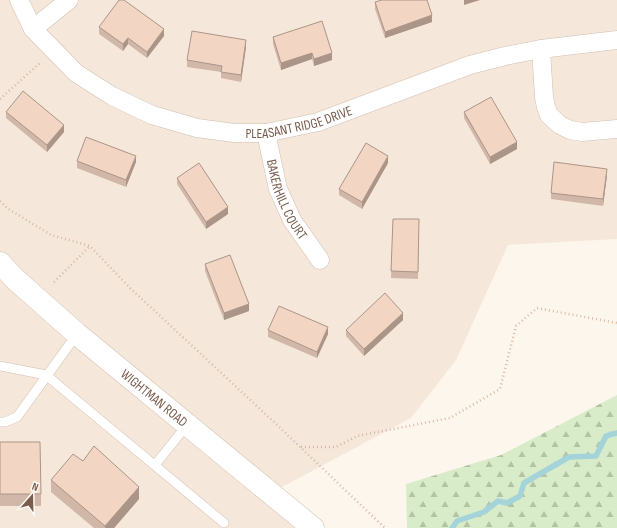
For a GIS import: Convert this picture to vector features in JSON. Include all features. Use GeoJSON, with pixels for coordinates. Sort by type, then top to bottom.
{"type":"FeatureCollection","features":[{"type":"Feature","properties":{"kind":"main road","name":"WIGHTMAN ROAD"},"geometry":{"type":"LineString","coordinates":[[0,263],[15,279],[77,334],[313,528]]}},
{"type":"Feature","properties":{"kind":"street","name":"PLEASANT RIDGE DRIVE"},"geometry":{"type":"LineString","coordinates":[[19,0],[33,29],[76,73],[112,96],[152,115],[197,128],[234,133],[266,133],[318,122],[470,65],[505,56],[541,49],[617,40]]}},
{"type":"Feature","properties":{"kind":"street"},"geometry":{"type":"LineString","coordinates":[[33,29],[69,0]]}},
{"type":"Feature","properties":{"kind":"street"},"geometry":{"type":"LineString","coordinates":[[541,49],[544,98],[549,115],[560,125],[570,130],[582,132],[617,129]]}},
{"type":"Feature","properties":{"kind":"street","name":"BAKERHILL COURT"},"geometry":{"type":"LineString","coordinates":[[266,133],[278,189],[292,220],[320,260]]}},
{"type":"Feature","properties":{"kind":"lane"},"geometry":{"type":"LineString","coordinates":[[0,422],[5,422],[17,417],[77,334]]}},
{"type":"Feature","properties":{"kind":"lane"},"geometry":{"type":"LineString","coordinates":[[0,366],[46,375],[224,524]]}},
{"type":"Feature","properties":{"kind":"lane"},"geometry":{"type":"LineString","coordinates":[[155,465],[187,425]]}},
{"type":"Feature","properties":{"kind":"path"},"geometry":{"type":"LineString","coordinates":[[0,99],[54,50]]}},
{"type":"Feature","properties":{"kind":"path"},"geometry":{"type":"LineString","coordinates":[[0,201],[7,208],[51,235],[90,246],[130,288],[385,528]]}},
{"type":"Feature","properties":{"kind":"path"},"geometry":{"type":"LineString","coordinates":[[54,282],[90,246]]}},
{"type":"Feature","properties":{"kind":"path"},"geometry":{"type":"LineString","coordinates":[[300,447],[336,447],[357,436],[450,418],[500,389],[516,326],[537,308],[617,324]]}},
{"type":"Feature","properties":{"kind":"shaded area"},"geometry":{"type":"Polygon","coordinates":[[[0,0],[617,0],[617,239],[508,245],[456,360],[411,418],[271,493],[313,528],[0,528],[0,0]]]}},
{"type":"Feature","properties":{"kind":"green space"},"geometry":{"type":"Polygon","coordinates":[[[617,395],[617,528],[407,528],[406,484],[501,455],[617,395]]]}},
{"type":"Feature","properties":{"kind":"building"},"geometry":{"type":"Polygon","coordinates":[[[119,0],[124,0],[164,29],[147,52],[128,38],[123,44],[99,27],[119,0]]]}},
{"type":"Feature","properties":{"kind":"building"},"geometry":{"type":"Polygon","coordinates":[[[382,0],[427,0],[432,15],[385,32],[375,2],[382,0]]]}},
{"type":"Feature","properties":{"kind":"building"},"geometry":{"type":"Polygon","coordinates":[[[322,21],[332,53],[314,59],[312,53],[281,63],[273,37],[322,21]]]}},
{"type":"Feature","properties":{"kind":"building"},"geometry":{"type":"Polygon","coordinates":[[[192,31],[246,40],[241,75],[221,72],[222,66],[187,60],[192,31]]]}},
{"type":"Feature","properties":{"kind":"building"},"geometry":{"type":"Polygon","coordinates":[[[23,91],[64,125],[47,145],[6,112],[23,91]]]}},
{"type":"Feature","properties":{"kind":"building"},"geometry":{"type":"Polygon","coordinates":[[[491,97],[517,142],[490,157],[464,112],[491,97]]]}},
{"type":"Feature","properties":{"kind":"building"},"geometry":{"type":"Polygon","coordinates":[[[86,137],[136,156],[126,180],[77,161],[86,137]]]}},
{"type":"Feature","properties":{"kind":"building"},"geometry":{"type":"Polygon","coordinates":[[[366,143],[388,156],[362,202],[339,189],[366,143]]]}},
{"type":"Feature","properties":{"kind":"building"},"geometry":{"type":"Polygon","coordinates":[[[554,162],[607,169],[603,199],[551,193],[554,162]]]}},
{"type":"Feature","properties":{"kind":"building"},"geometry":{"type":"Polygon","coordinates":[[[199,163],[228,207],[206,222],[177,178],[199,163]]]}},
{"type":"Feature","properties":{"kind":"building"},"geometry":{"type":"Polygon","coordinates":[[[393,219],[419,219],[418,272],[391,271],[393,219]]]}},
{"type":"Feature","properties":{"kind":"building"},"geometry":{"type":"Polygon","coordinates":[[[230,255],[249,304],[224,313],[205,264],[230,255]]]}},
{"type":"Feature","properties":{"kind":"building"},"geometry":{"type":"Polygon","coordinates":[[[385,293],[403,313],[364,349],[346,330],[385,293]]]}},
{"type":"Feature","properties":{"kind":"building"},"geometry":{"type":"Polygon","coordinates":[[[279,306],[328,327],[317,352],[268,330],[279,306]]]}},
{"type":"Feature","properties":{"kind":"building"},"geometry":{"type":"Polygon","coordinates":[[[0,442],[40,442],[41,494],[0,494],[0,442]]]}},
{"type":"Feature","properties":{"kind":"building"},"geometry":{"type":"Polygon","coordinates":[[[94,446],[139,487],[105,526],[51,480],[73,454],[83,461],[94,446]]]}},
{"type":"Feature","properties":{"kind":"waterway"},"geometry":{"type":"LineString","coordinates":[[452,528],[457,521],[484,512],[498,501],[507,503],[520,496],[524,483],[569,457],[596,456],[606,436],[617,433]]}}]}
